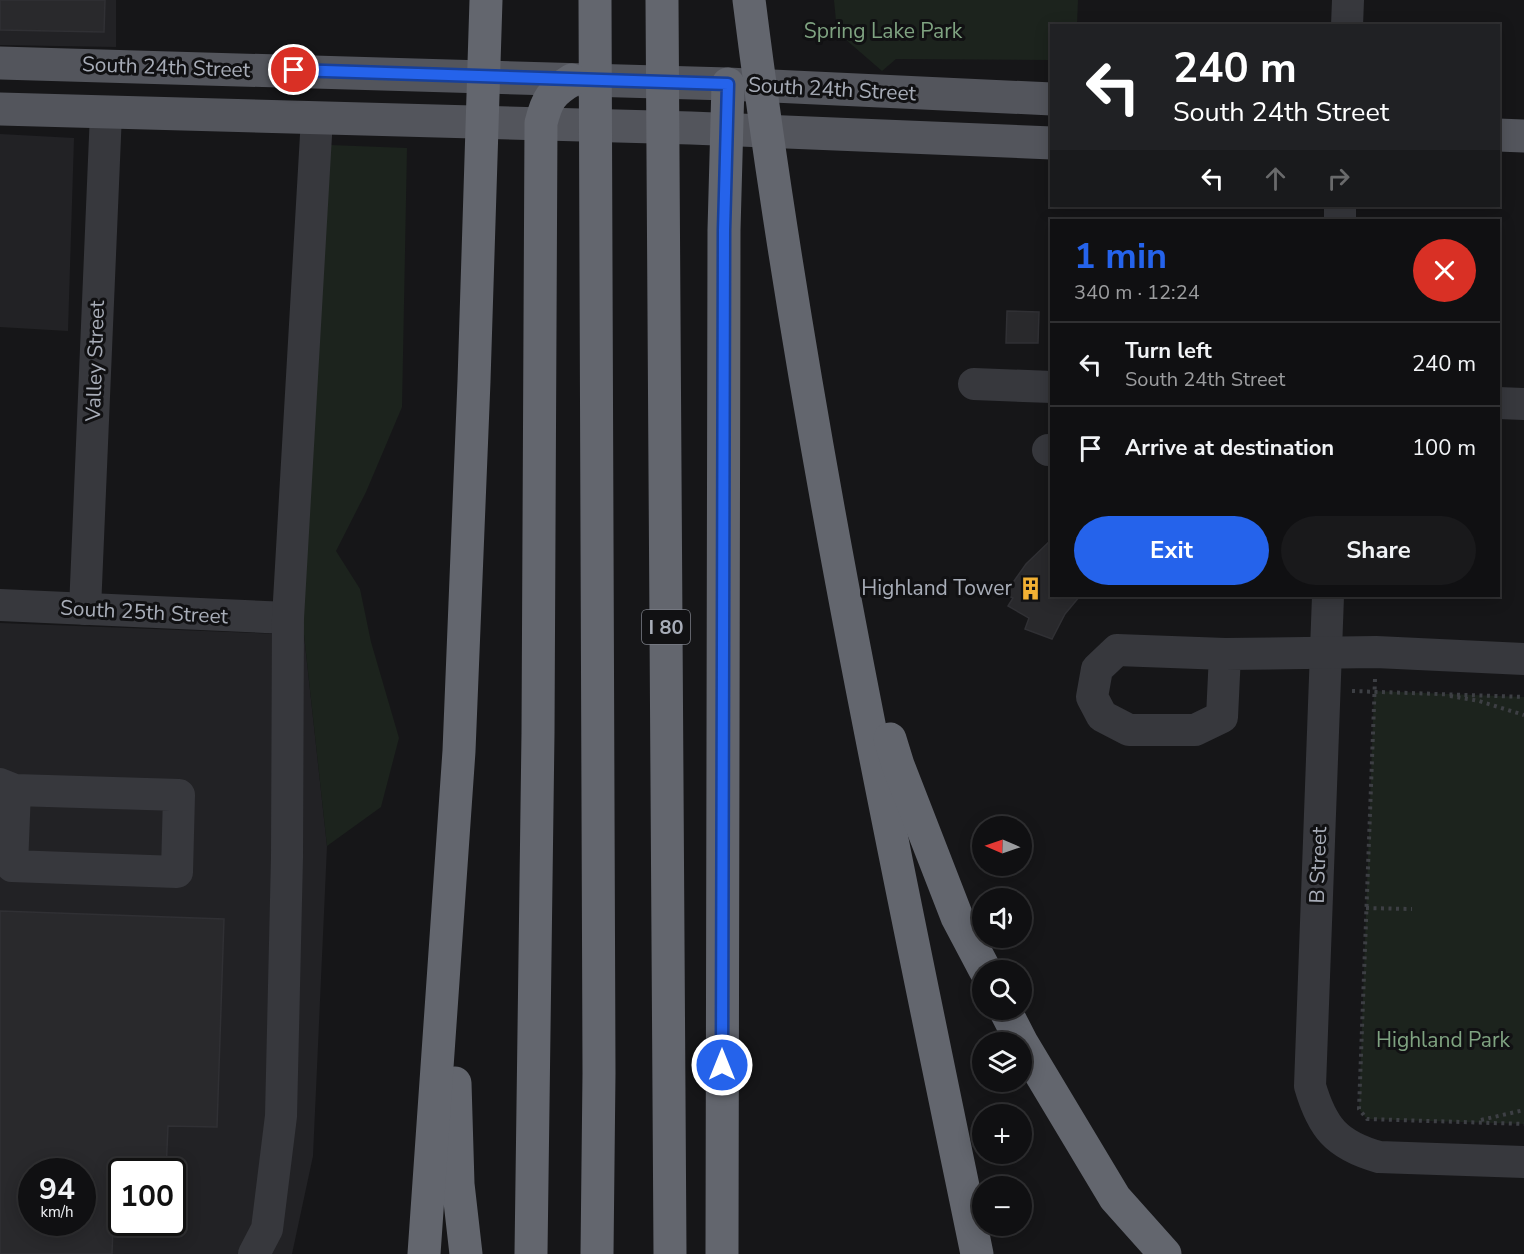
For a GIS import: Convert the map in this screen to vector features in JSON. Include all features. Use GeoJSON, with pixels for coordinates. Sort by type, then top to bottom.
{"type":"FeatureCollection","features":[{"type":"Feature","properties":{"kind":"highway"},"geometry":{"type":"LineString","coordinates":[[424,1254],[459,751],[475,369],[486,0]]}},
{"type":"Feature","properties":{"kind":"highway"},"geometry":{"type":"LineString","coordinates":[[594,0],[597,1254]]}},
{"type":"Feature","properties":{"kind":"highway","name":"I 80"},"geometry":{"type":"LineString","coordinates":[[662,0],[670,1254]]}},
{"type":"Feature","properties":{"kind":"highway"},"geometry":{"type":"LineString","coordinates":[[749,0],[785,260],[841,577],[976,1254]]}},
{"type":"Feature","properties":{"kind":"highway"},"geometry":{"type":"LineString","coordinates":[[531,1254],[538,710],[541,123],[547,101],[558,89],[572,80]]}},
{"type":"Feature","properties":{"kind":"highway"},"geometry":{"type":"LineString","coordinates":[[722,1254],[725,129],[728,84]]}},
{"type":"Feature","properties":{"kind":"highway"},"geometry":{"type":"LineString","coordinates":[[841,577],[898,765],[957,917],[980,960]]}},
{"type":"Feature","properties":{"kind":"highway"},"geometry":{"type":"LineString","coordinates":[[459,751],[455,1106],[458,1184],[466,1254]]}},
{"type":"Feature","properties":{"kind":"highway"},"geometry":{"type":"LineString","coordinates":[[1010,1020],[1115,1198],[1165,1254]]}},
{"type":"Feature","properties":{"kind":"main road","name":"South 24th Street"},"geometry":{"type":"LineString","coordinates":[[0,63],[728,84],[1050,99]]}},
{"type":"Feature","properties":{"kind":"main road","name":"South 24th Street"},"geometry":{"type":"LineString","coordinates":[[0,109],[541,123],[1050,143]]}},
{"type":"Feature","properties":{"kind":"main road"},"geometry":{"type":"LineString","coordinates":[[1500,135],[1524,136]]}},
{"type":"Feature","properties":{"kind":"street"},"geometry":{"type":"LineString","coordinates":[[1347,24],[1348,0]]}},
{"type":"Feature","properties":{"kind":"street","name":"Valley Street"},"geometry":{"type":"LineString","coordinates":[[85,609],[106,113]]}},
{"type":"Feature","properties":{"kind":"street"},"geometry":{"type":"LineString","coordinates":[[254,1254],[267,1229],[281,1116],[287,858],[288,618],[317,117]]}},
{"type":"Feature","properties":{"kind":"street"},"geometry":{"type":"LineString","coordinates":[[974,384],[1050,387]]}},
{"type":"Feature","properties":{"kind":"street"},"geometry":{"type":"LineString","coordinates":[[1500,403],[1524,404]]}},
{"type":"Feature","properties":{"kind":"street","name":"B Street"},"geometry":{"type":"LineString","coordinates":[[1328,597],[1310,1086],[1317,1110],[1330,1130],[1342,1142],[1360,1152],[1378,1157],[1524,1162]]}},
{"type":"Feature","properties":{"kind":"street","name":"South 25th Street"},"geometry":{"type":"LineString","coordinates":[[0,606],[288,618]]}},
{"type":"Feature","properties":{"kind":"street"},"geometry":{"type":"LineString","coordinates":[[1225,654],[1376,652],[1524,659]]}},
{"type":"Feature","properties":{"kind":"street"},"geometry":{"type":"LineString","coordinates":[[8,787],[179,795],[177,872],[12,866],[8,787]]}},
{"type":"Feature","properties":{"kind":"path"},"geometry":{"type":"LineString","coordinates":[[1524,697],[1374,691],[1359,1109],[1367,1119],[1524,1124]]}},
{"type":"Feature","properties":{"kind":"path"},"geometry":{"type":"LineString","coordinates":[[1435,693],[1479,701],[1524,715]]}},
{"type":"Feature","properties":{"kind":"path"},"geometry":{"type":"LineString","coordinates":[[1366,908],[1412,909]]}},
{"type":"Feature","properties":{"kind":"path"},"geometry":{"type":"LineString","coordinates":[[1474,1122],[1524,1110]]}},
{"type":"Feature","properties":{"kind":"shaded area"},"geometry":{"type":"Polygon","coordinates":[[[0,0],[116,0],[116,47],[0,45],[0,0]]]}},
{"type":"Feature","properties":{"kind":"shaded area"},"geometry":{"type":"Polygon","coordinates":[[[0,134],[74,138],[68,331],[0,327],[0,134]]]}},
{"type":"Feature","properties":{"kind":"shaded area"},"geometry":{"type":"Polygon","coordinates":[[[0,623],[304,635],[327,846],[313,1156],[292,1254],[0,1254],[0,623]]]}},
{"type":"Feature","properties":{"kind":"green space","name":"Spring Lake Park"},"geometry":{"type":"Polygon","coordinates":[[[834,0],[1078,0],[1077,24],[1050,24],[1050,60],[896,59],[882,71],[837,32],[834,0]]]}},
{"type":"Feature","properties":{"kind":"green space"},"geometry":{"type":"Polygon","coordinates":[[[330,145],[407,148],[402,407],[366,492],[336,551],[360,589],[371,642],[399,738],[381,807],[327,846],[300,598],[330,145]]]}},
{"type":"Feature","properties":{"kind":"green space","name":"Highland Park"},"geometry":{"type":"Polygon","coordinates":[[[1374,691],[1524,697],[1524,1124],[1367,1119],[1359,1109],[1374,691]]]}},
{"type":"Feature","properties":{"kind":"building"},"geometry":{"type":"Polygon","coordinates":[[[0,0],[105,0],[104,32],[0,30],[0,0]]]}},
{"type":"Feature","properties":{"kind":"building"},"geometry":{"type":"Polygon","coordinates":[[[1007,311],[1039,312],[1038,343],[1006,343],[1007,311]]]}},
{"type":"Feature","properties":{"kind":"building","name":"Highland Tower"},"geometry":{"type":"Polygon","coordinates":[[[1050,541],[1050,597],[1079,597],[1065,614],[1052,639],[1025,629],[1029,618],[1008,606],[1013,598],[1005,594],[1026,564],[1050,541]]]}},
{"type":"Feature","properties":{"kind":"building"},"geometry":{"type":"Polygon","coordinates":[[[0,911],[224,919],[217,1127],[168,1126],[167,1158],[108,1158],[108,1236],[113,1236],[112,1254],[0,1254],[0,911]]]}},
{"type":"Feature","properties":{"kind":"place","name":"Highland Tower"},"geometry":{"type":"Point","coordinates":[1030,588]}},
{"type":"Feature","properties":{"kind":"route"},"geometry":{"type":"LineString","coordinates":[[294,70],[728,84],[724,230],[722,1065]]}}]}
